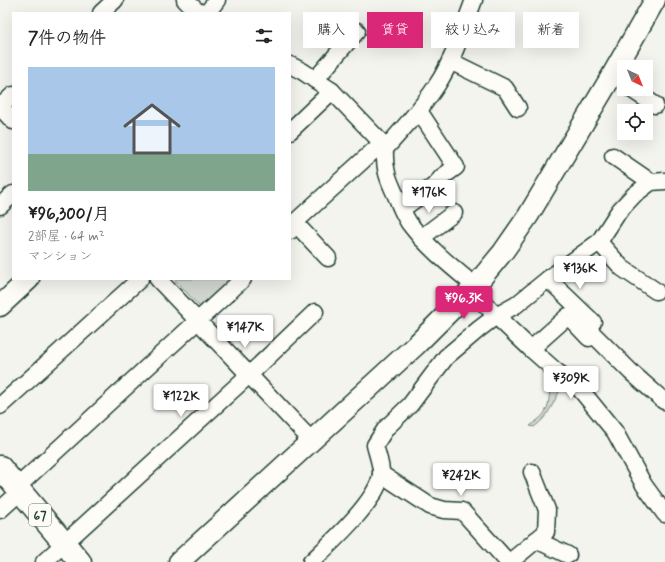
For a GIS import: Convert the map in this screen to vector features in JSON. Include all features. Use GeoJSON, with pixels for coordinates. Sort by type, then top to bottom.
{"type":"FeatureCollection","features":[{"type":"Feature","properties":{"kind":"main road","name":"67"},"geometry":{"type":"LineString","coordinates":[[0,468],[80,562]]}},
{"type":"Feature","properties":{"kind":"street"},"geometry":{"type":"LineString","coordinates":[[102,12],[115,0]]}},
{"type":"Feature","properties":{"kind":"street"},"geometry":{"type":"LineString","coordinates":[[185,0],[200,12]]}},
{"type":"Feature","properties":{"kind":"street"},"geometry":{"type":"LineString","coordinates":[[208,12],[217,0]]}},
{"type":"Feature","properties":{"kind":"street"},"geometry":{"type":"LineString","coordinates":[[328,258],[292,227],[413,119],[438,84],[450,61],[474,0]]}},
{"type":"Feature","properties":{"kind":"street"},"geometry":{"type":"LineString","coordinates":[[628,60],[655,0]]}},
{"type":"Feature","properties":{"kind":"street"},"geometry":{"type":"LineString","coordinates":[[315,80],[342,48]]}},
{"type":"Feature","properties":{"kind":"street"},"geometry":{"type":"LineString","coordinates":[[450,61],[505,88],[512,105]]}},
{"type":"Feature","properties":{"kind":"street"},"geometry":{"type":"LineString","coordinates":[[291,66],[332,91],[383,146],[384,164],[389,182],[408,222],[421,238],[473,288],[496,316],[557,372],[580,389],[615,432],[644,485],[665,514]]}},
{"type":"Feature","properties":{"kind":"street"},"geometry":{"type":"LineString","coordinates":[[178,562],[416,344],[473,288],[503,252],[617,82]]}},
{"type":"Feature","properties":{"kind":"street"},"geometry":{"type":"LineString","coordinates":[[291,130],[332,91]]}},
{"type":"Feature","properties":{"kind":"street"},"geometry":{"type":"LineString","coordinates":[[12,96],[0,107],[12,120]]}},
{"type":"Feature","properties":{"kind":"street"},"geometry":{"type":"LineString","coordinates":[[641,96],[656,105]]}},
{"type":"Feature","properties":{"kind":"street"},"geometry":{"type":"LineString","coordinates":[[402,209],[434,186],[442,177],[456,167],[419,111]]}},
{"type":"Feature","properties":{"kind":"street"},"geometry":{"type":"LineString","coordinates":[[613,156],[658,181]]}},
{"type":"Feature","properties":{"kind":"street"},"geometry":{"type":"LineString","coordinates":[[311,562],[366,506],[379,484],[382,474],[375,445],[386,428],[410,405],[446,357],[496,316],[516,305],[548,279],[599,242],[618,212],[634,195],[658,181]]}},
{"type":"Feature","properties":{"kind":"street"},"geometry":{"type":"LineString","coordinates":[[0,206],[12,195]]}},
{"type":"Feature","properties":{"kind":"street"},"geometry":{"type":"LineString","coordinates":[[421,238],[454,213]]}},
{"type":"Feature","properties":{"kind":"street"},"geometry":{"type":"LineString","coordinates":[[599,242],[622,268],[656,291]]}},
{"type":"Feature","properties":{"kind":"street"},"geometry":{"type":"LineString","coordinates":[[548,279],[593,322]]}},
{"type":"Feature","properties":{"kind":"street"},"geometry":{"type":"LineString","coordinates":[[0,306],[28,280]]}},
{"type":"Feature","properties":{"kind":"street"},"geometry":{"type":"LineString","coordinates":[[0,406],[139,280]]}},
{"type":"Feature","properties":{"kind":"street"},"geometry":{"type":"LineString","coordinates":[[159,280],[250,374],[311,440]]}},
{"type":"Feature","properties":{"kind":"street"},"geometry":{"type":"LineString","coordinates":[[0,510],[19,489],[198,321],[234,281]]}},
{"type":"Feature","properties":{"kind":"street"},"geometry":{"type":"LineString","coordinates":[[44,562],[316,312]]}},
{"type":"Feature","properties":{"kind":"street"},"geometry":{"type":"LineString","coordinates":[[531,349],[568,316],[589,338],[592,334],[631,372],[664,401]]}},
{"type":"Feature","properties":{"kind":"street"},"geometry":{"type":"LineString","coordinates":[[382,474],[430,506],[444,510],[462,511],[509,562],[546,532],[546,510],[532,472]]}},
{"type":"Feature","properties":{"kind":"street"},"geometry":{"type":"LineString","coordinates":[[536,540],[568,555]]}},
{"type":"Feature","properties":{"kind":"shaded area"},"geometry":{"type":"Polygon","coordinates":[[[175,280],[227,280],[229,283],[203,307],[200,307],[175,280]]]}},
{"type":"Feature","properties":{"kind":"shaded area"},"geometry":{"type":"Polygon","coordinates":[[[557,376],[564,383],[552,406],[540,422],[534,427],[530,426],[545,412],[548,405],[551,381],[557,376]]]}}]}
